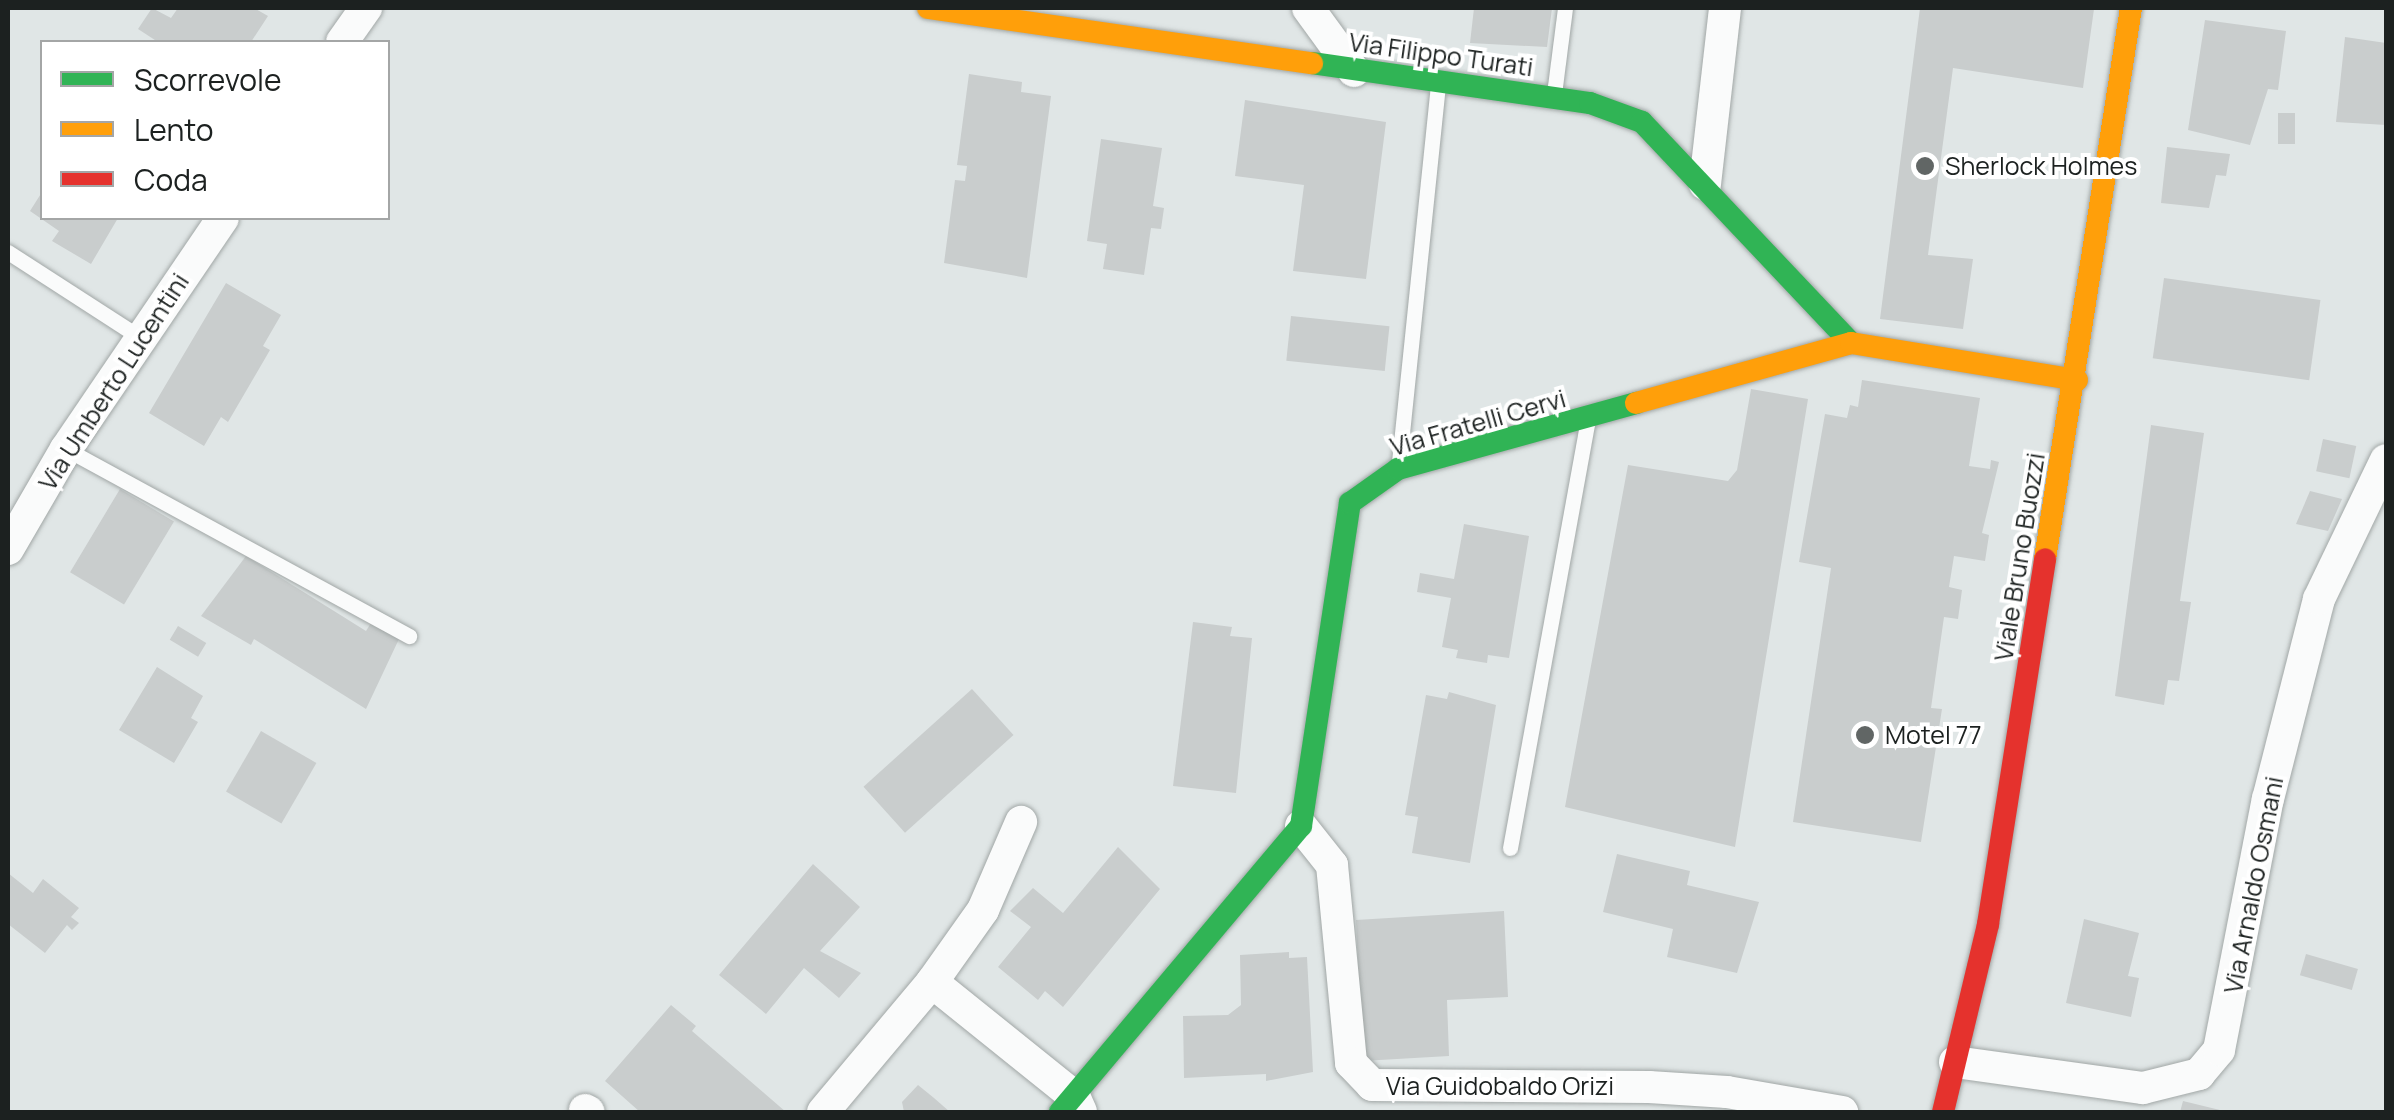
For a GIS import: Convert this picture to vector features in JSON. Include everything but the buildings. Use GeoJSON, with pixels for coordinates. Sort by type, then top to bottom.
{"type":"FeatureCollection","features":[{"type":"Feature","properties":{"kind":"street"},"geometry":{"type":"LineString","coordinates":[[343,40],[366,8]]}},
{"type":"Feature","properties":{"kind":"street","name":"Via Filippo Turati"},"geometry":{"type":"LineString","coordinates":[[928,8],[1553,98],[1642,122],[1705,184],[1851,343]]}},
{"type":"Feature","properties":{"kind":"street"},"geometry":{"type":"LineString","coordinates":[[1308,8],[1354,70]]}},
{"type":"Feature","properties":{"kind":"street"},"geometry":{"type":"LineString","coordinates":[[1705,184],[1725,8]]}},
{"type":"Feature","properties":{"kind":"street","name":"Viale Bruno Buozzi"},"geometry":{"type":"LineString","coordinates":[[1943,1112],[1988,924],[2077,380],[2132,8]]}},
{"type":"Feature","properties":{"kind":"street","name":"Via Umberto Lucentini"},"geometry":{"type":"LineString","coordinates":[[8,548],[66,449],[222,220]]}},
{"type":"Feature","properties":{"kind":"street","name":"Via Fratelli Cervi"},"geometry":{"type":"LineString","coordinates":[[1302,826],[1350,502],[1398,469],[1588,420],[1851,343],[2077,380]]}},
{"type":"Feature","properties":{"kind":"street","name":"Via Arnaldo Osmani"},"geometry":{"type":"LineString","coordinates":[[1956,1062],[2142,1088],[2200,1074],[2219,1050],[2268,798],[2319,599],[2386,460]]}},
{"type":"Feature","properties":{"kind":"street"},"geometry":{"type":"LineString","coordinates":[[823,1112],[932,982],[983,910],[1020,822]]}},
{"type":"Feature","properties":{"kind":"street"},"geometry":{"type":"LineString","coordinates":[[932,982],[1072,1107],[1302,826]]}},
{"type":"Feature","properties":{"kind":"street","name":"Via Guidobaldo Orizi"},"geometry":{"type":"LineString","coordinates":[[1302,826],[1332,865],[1351,1063],[1372,1085],[1515,1100],[1724,1102],[1842,1112]]}},
{"type":"Feature","properties":{"kind":"lane"},"geometry":{"type":"LineString","coordinates":[[1553,98],[1565,8]]}},
{"type":"Feature","properties":{"kind":"lane"},"geometry":{"type":"LineString","coordinates":[[1398,469],[1438,83]]}},
{"type":"Feature","properties":{"kind":"lane"},"geometry":{"type":"LineString","coordinates":[[8,252],[142,338]]}},
{"type":"Feature","properties":{"kind":"lane"},"geometry":{"type":"LineString","coordinates":[[1510,848],[1588,420]]}},
{"type":"Feature","properties":{"kind":"lane"},"geometry":{"type":"LineString","coordinates":[[66,449],[408,636]]}},
{"type":"Feature","properties":{"kind":"traffic: fast"},"geometry":{"type":"LineString","coordinates":[[1312,63],[1590,103],[1642,122],[1851,343]]}},
{"type":"Feature","properties":{"kind":"traffic: fast"},"geometry":{"type":"LineString","coordinates":[[1060,1112],[1301,826],[1350,503],[1398,469],[1636,403]]}},
{"type":"Feature","properties":{"kind":"traffic: slow"},"geometry":{"type":"LineString","coordinates":[[928,8],[1312,63]]}},
{"type":"Feature","properties":{"kind":"traffic: slow"},"geometry":{"type":"LineString","coordinates":[[2045,559],[2131,8]]}},
{"type":"Feature","properties":{"kind":"traffic: slow"},"geometry":{"type":"LineString","coordinates":[[1636,403],[1851,343],[2077,380]]}},
{"type":"Feature","properties":{"kind":"traffic: jam"},"geometry":{"type":"LineString","coordinates":[[1943,1112],[1988,924],[2045,559]]}},
{"type":"Feature","properties":{"kind":"place","name":"Sherlock Holmes"},"geometry":{"type":"Point","coordinates":[1925,166]}},
{"type":"Feature","properties":{"kind":"place","name":"Motel 77"},"geometry":{"type":"Point","coordinates":[1865,735]}}]}
